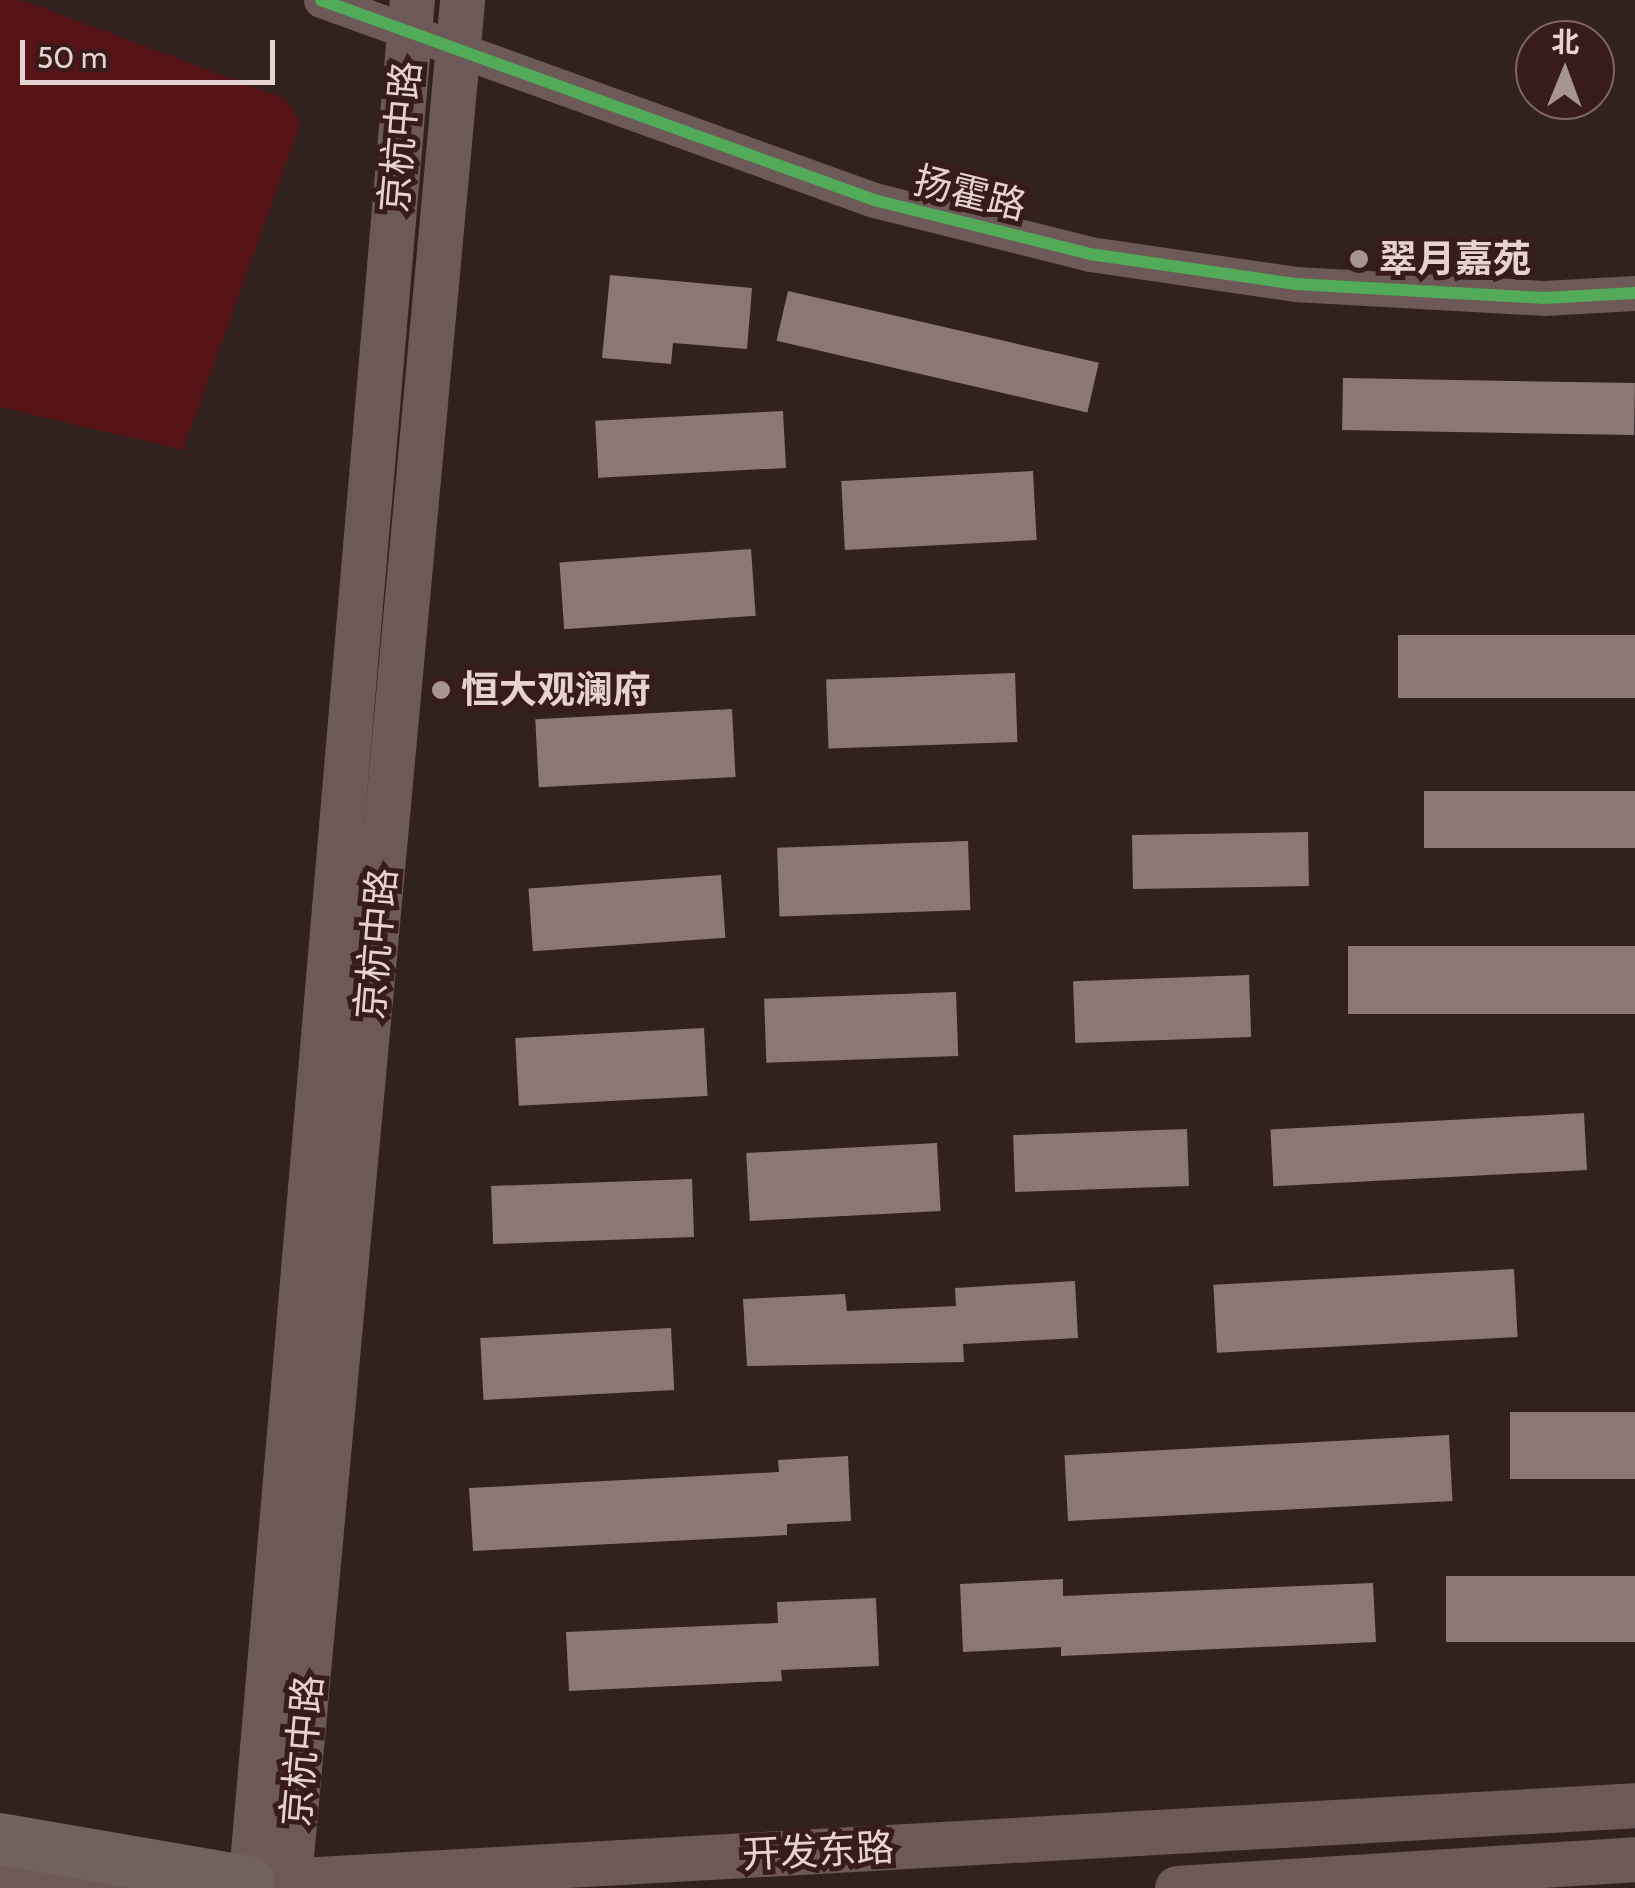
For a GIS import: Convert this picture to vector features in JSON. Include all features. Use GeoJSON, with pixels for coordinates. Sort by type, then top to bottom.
{"type":"FeatureCollection","features":[{"type":"Feature","properties":{"kind":"highway"},"geometry":{"type":"LineString","coordinates":[[0,1839],[269,1885]]}},
{"type":"Feature","properties":{"kind":"main road","name":"京杭中路"},"geometry":{"type":"LineString","coordinates":[[269,1885],[462,0]]}},
{"type":"Feature","properties":{"kind":"main road","name":"京杭中路"},"geometry":{"type":"LineString","coordinates":[[269,1885],[410,16]]}},
{"type":"Feature","properties":{"kind":"main road","name":"开发东路"},"geometry":{"type":"LineString","coordinates":[[0,1874],[269,1885],[1635,1804]]}},
{"type":"Feature","properties":{"kind":"main road"},"geometry":{"type":"LineString","coordinates":[[1177,1888],[1635,1859]]}},
{"type":"Feature","properties":{"kind":"street","name":"扬霍路"},"geometry":{"type":"LineString","coordinates":[[321,0],[410,16],[457,50],[874,200],[1090,254],[1295,284],[1544,298],[1635,292]]}},
{"type":"Feature","properties":{"kind":"shaded area"},"geometry":{"type":"Polygon","coordinates":[[[0,0],[22,0],[286,99],[301,122],[183,450],[0,407],[0,0]]]}},
{"type":"Feature","properties":{"kind":"building"},"geometry":{"type":"Polygon","coordinates":[[[610,275],[752,288],[747,349],[673,343],[671,364],[602,358],[610,275]]]}},
{"type":"Feature","properties":{"kind":"building"},"geometry":{"type":"Polygon","coordinates":[[[788,291],[1099,363],[1087,412],[777,341],[788,291]]]}},
{"type":"Feature","properties":{"kind":"building"},"geometry":{"type":"Polygon","coordinates":[[[1343,378],[1635,383],[1634,435],[1342,430],[1343,378]]]}},
{"type":"Feature","properties":{"kind":"building"},"geometry":{"type":"Polygon","coordinates":[[[783,411],[786,468],[598,478],[595,421],[783,411]]]}},
{"type":"Feature","properties":{"kind":"building"},"geometry":{"type":"Polygon","coordinates":[[[1033,471],[1037,540],[845,550],[841,481],[1033,471]]]}},
{"type":"Feature","properties":{"kind":"building"},"geometry":{"type":"Polygon","coordinates":[[[751,549],[756,616],[564,629],[559,562],[751,549]]]}},
{"type":"Feature","properties":{"kind":"building"},"geometry":{"type":"Polygon","coordinates":[[[1398,635],[1635,635],[1635,698],[1398,698],[1398,635]]]}},
{"type":"Feature","properties":{"kind":"building"},"geometry":{"type":"Polygon","coordinates":[[[1015,673],[1017,742],[829,749],[826,680],[1015,673]]]}},
{"type":"Feature","properties":{"kind":"building"},"geometry":{"type":"Polygon","coordinates":[[[732,709],[736,777],[539,787],[535,719],[732,709]]]}},
{"type":"Feature","properties":{"kind":"building"},"geometry":{"type":"Polygon","coordinates":[[[1424,791],[1635,791],[1635,848],[1424,848],[1424,791]]]}},
{"type":"Feature","properties":{"kind":"building"},"geometry":{"type":"Polygon","coordinates":[[[1308,832],[1309,886],[1133,889],[1132,835],[1308,832]]]}},
{"type":"Feature","properties":{"kind":"building"},"geometry":{"type":"Polygon","coordinates":[[[968,841],[970,910],[780,917],[777,848],[968,841]]]}},
{"type":"Feature","properties":{"kind":"building"},"geometry":{"type":"Polygon","coordinates":[[[721,875],[725,938],[533,951],[528,888],[721,875]]]}},
{"type":"Feature","properties":{"kind":"building"},"geometry":{"type":"Polygon","coordinates":[[[1348,946],[1635,946],[1635,1014],[1348,1014],[1348,946]]]}},
{"type":"Feature","properties":{"kind":"building"},"geometry":{"type":"Polygon","coordinates":[[[1249,975],[1251,1037],[1075,1043],[1073,981],[1249,975]]]}},
{"type":"Feature","properties":{"kind":"building"},"geometry":{"type":"Polygon","coordinates":[[[956,992],[958,1056],[766,1063],[764,999],[956,992]]]}},
{"type":"Feature","properties":{"kind":"building"},"geometry":{"type":"Polygon","coordinates":[[[704,1028],[708,1096],[519,1106],[515,1038],[704,1028]]]}},
{"type":"Feature","properties":{"kind":"building"},"geometry":{"type":"Polygon","coordinates":[[[1584,1113],[1587,1170],[1273,1186],[1270,1129],[1584,1113]]]}},
{"type":"Feature","properties":{"kind":"building"},"geometry":{"type":"Polygon","coordinates":[[[1187,1129],[1189,1186],[1015,1192],[1013,1135],[1187,1129]]]}},
{"type":"Feature","properties":{"kind":"building"},"geometry":{"type":"Polygon","coordinates":[[[937,1143],[941,1211],[750,1221],[746,1153],[937,1143]]]}},
{"type":"Feature","properties":{"kind":"building"},"geometry":{"type":"Polygon","coordinates":[[[692,1179],[694,1237],[493,1244],[491,1186],[692,1179]]]}},
{"type":"Feature","properties":{"kind":"building"},"geometry":{"type":"Polygon","coordinates":[[[1514,1269],[1518,1337],[1217,1353],[1213,1285],[1514,1269]]]}},
{"type":"Feature","properties":{"kind":"building"},"geometry":{"type":"Polygon","coordinates":[[[1075,1281],[1078,1338],[963,1344],[964,1362],[747,1366],[743,1299],[845,1294],[847,1311],[956,1306],[955,1288],[1075,1281]]]}},
{"type":"Feature","properties":{"kind":"building"},"geometry":{"type":"Polygon","coordinates":[[[671,1328],[674,1390],[484,1400],[480,1338],[671,1328]]]}},
{"type":"Feature","properties":{"kind":"building"},"geometry":{"type":"Polygon","coordinates":[[[1510,1412],[1635,1412],[1635,1479],[1510,1479],[1510,1412]]]}},
{"type":"Feature","properties":{"kind":"building"},"geometry":{"type":"Polygon","coordinates":[[[1449,1435],[1452,1501],[1068,1521],[1065,1455],[1449,1435]]]}},
{"type":"Feature","properties":{"kind":"building"},"geometry":{"type":"Polygon","coordinates":[[[848,1456],[851,1521],[787,1524],[787,1535],[473,1551],[469,1488],[779,1472],[778,1460],[848,1456]]]}},
{"type":"Feature","properties":{"kind":"building"},"geometry":{"type":"Polygon","coordinates":[[[1446,1576],[1635,1576],[1635,1642],[1446,1642],[1446,1576]]]}},
{"type":"Feature","properties":{"kind":"building"},"geometry":{"type":"Polygon","coordinates":[[[1063,1579],[1063,1596],[1373,1583],[1376,1642],[1061,1656],[1061,1647],[963,1652],[960,1584],[1063,1579]]]}},
{"type":"Feature","properties":{"kind":"building"},"geometry":{"type":"Polygon","coordinates":[[[876,1598],[879,1666],[781,1670],[782,1681],[569,1691],[566,1632],[778,1623],[777,1602],[876,1598]]]}},
{"type":"Feature","properties":{"kind":"cycle path"},"geometry":{"type":"LineString","coordinates":[[321,0],[874,200],[1090,254],[1295,284],[1544,298],[1635,293]]}},
{"type":"Feature","properties":{"kind":"place","name":"翠月嘉苑"},"geometry":{"type":"Point","coordinates":[1359,259]}},
{"type":"Feature","properties":{"kind":"place","name":"恒大观澜府"},"geometry":{"type":"Point","coordinates":[441,690]}}]}
